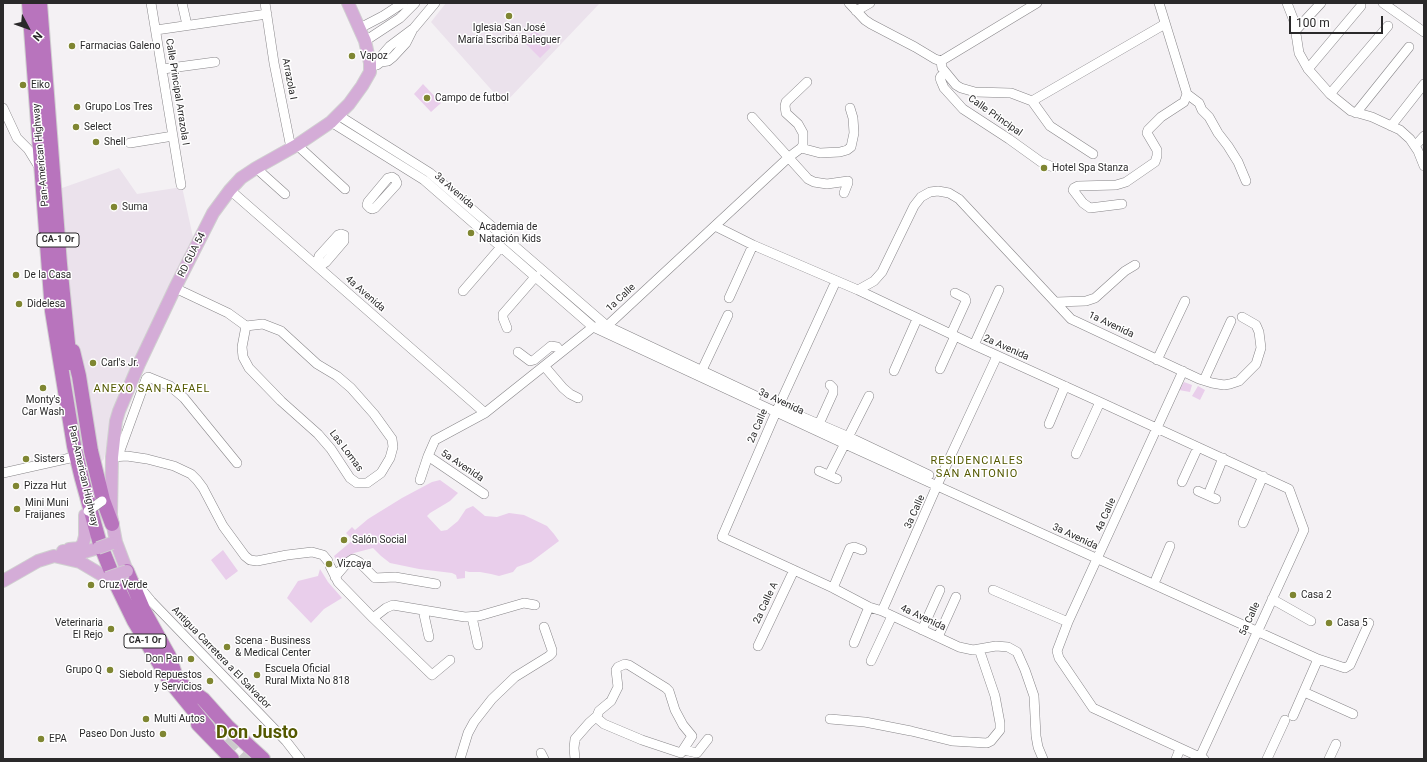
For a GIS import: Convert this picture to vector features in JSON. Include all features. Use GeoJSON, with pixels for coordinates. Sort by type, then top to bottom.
{"type":"FeatureCollection","features":[{"type":"Feature","properties":{"kind":"highway","name":"Pan-American Highway"},"geometry":{"type":"LineString","coordinates":[[29,3],[36,93],[39,99],[44,157],[47,160],[47,171],[60,264],[58,311]]}},
{"type":"Feature","properties":{"kind":"highway","name":"Pan-American Highway"},"geometry":{"type":"LineString","coordinates":[[40,3],[51,282],[58,311],[74,446],[93,523],[120,594],[141,634],[173,681],[211,725]]}},
{"type":"Feature","properties":{"kind":"highway"},"geometry":{"type":"LineString","coordinates":[[51,282],[60,264]]}},
{"type":"Feature","properties":{"kind":"highway"},"geometry":{"type":"LineString","coordinates":[[58,311],[55,364],[70,458],[78,490],[107,578],[122,614],[142,651],[173,681],[203,699]]}},
{"type":"Feature","properties":{"kind":"highway"},"geometry":{"type":"LineString","coordinates":[[58,311],[79,376],[91,451],[102,500],[112,524]]}},
{"type":"Feature","properties":{"kind":"highway"},"geometry":{"type":"LineString","coordinates":[[127,571],[147,605],[169,656],[188,683],[233,732],[263,759]]}},
{"type":"Feature","properties":{"kind":"highway"},"geometry":{"type":"LineString","coordinates":[[169,656],[173,681],[188,711],[211,738],[232,759]]}},
{"type":"Feature","properties":{"kind":"highway"},"geometry":{"type":"LineString","coordinates":[[173,681],[188,711]]}},
{"type":"Feature","properties":{"kind":"main road"},"geometry":{"type":"LineString","coordinates":[[348,3],[376,65]]}},
{"type":"Feature","properties":{"kind":"main road","name":"RD GUA 54"},"geometry":{"type":"LineString","coordinates":[[127,571],[114,543],[112,524],[111,507],[116,421],[139,364],[175,288],[211,217],[230,190],[241,178],[335,119],[349,104],[376,65]]}},
{"type":"Feature","properties":{"kind":"main road"},"geometry":{"type":"LineString","coordinates":[[3,574],[33,557],[54,550],[75,549],[81,547],[85,536],[86,513]]}},
{"type":"Feature","properties":{"kind":"main road"},"geometry":{"type":"LineString","coordinates":[[54,550],[81,553],[114,543]]}},
{"type":"Feature","properties":{"kind":"main road"},"geometry":{"type":"LineString","coordinates":[[3,581],[38,561],[54,556],[80,562],[107,578],[127,571]]}},
{"type":"Feature","properties":{"kind":"street","name":"Calle Principal Arrazola I"},"geometry":{"type":"LineString","coordinates":[[151,3],[181,185]]}},
{"type":"Feature","properties":{"kind":"street"},"geometry":{"type":"LineString","coordinates":[[182,3],[186,25]]}},
{"type":"Feature","properties":{"kind":"street","name":"Arrazola I"},"geometry":{"type":"LineString","coordinates":[[265,3],[274,63],[294,146]]}},
{"type":"Feature","properties":{"kind":"street"},"geometry":{"type":"LineString","coordinates":[[360,28],[403,3]]}},
{"type":"Feature","properties":{"kind":"street"},"geometry":{"type":"LineString","coordinates":[[365,41],[400,18],[415,3]]}},
{"type":"Feature","properties":{"kind":"street"},"geometry":{"type":"LineString","coordinates":[[376,65],[388,60],[397,53],[406,43],[414,28],[435,3]]}},
{"type":"Feature","properties":{"kind":"street"},"geometry":{"type":"LineString","coordinates":[[849,3],[865,20],[871,24],[940,61]]}},
{"type":"Feature","properties":{"kind":"street"},"geometry":{"type":"LineString","coordinates":[[856,11],[870,3]]}},
{"type":"Feature","properties":{"kind":"street"},"geometry":{"type":"LineString","coordinates":[[940,61],[1022,7],[1037,3]]}},
{"type":"Feature","properties":{"kind":"street"},"geometry":{"type":"LineString","coordinates":[[1158,3],[1187,94],[1199,103],[1202,110],[1209,117],[1238,162],[1246,181]]}},
{"type":"Feature","properties":{"kind":"street"},"geometry":{"type":"LineString","coordinates":[[1287,3],[1293,16],[1300,53],[1308,68],[1330,94],[1350,111],[1372,117],[1400,130],[1415,146],[1424,166]]}},
{"type":"Feature","properties":{"kind":"street"},"geometry":{"type":"LineString","coordinates":[[1296,30],[1321,3]]}},
{"type":"Feature","properties":{"kind":"street"},"geometry":{"type":"LineString","coordinates":[[1383,3],[1424,32]]}},
{"type":"Feature","properties":{"kind":"street"},"geometry":{"type":"LineString","coordinates":[[1308,68],[1361,6]]}},
{"type":"Feature","properties":{"kind":"street"},"geometry":{"type":"LineString","coordinates":[[156,30],[267,14]]}},
{"type":"Feature","properties":{"kind":"street"},"geometry":{"type":"LineString","coordinates":[[1032,101],[1164,24]]}},
{"type":"Feature","properties":{"kind":"street"},"geometry":{"type":"LineString","coordinates":[[1330,94],[1388,26]]}},
{"type":"Feature","properties":{"kind":"street"},"geometry":{"type":"LineString","coordinates":[[1356,113],[1409,47]]}},
{"type":"Feature","properties":{"kind":"street"},"geometry":{"type":"LineString","coordinates":[[940,61],[942,68],[956,85],[968,91],[1011,93],[1032,101],[1050,126],[1093,154]]}},
{"type":"Feature","properties":{"kind":"street"},"geometry":{"type":"LineString","coordinates":[[163,69],[215,62]]}},
{"type":"Feature","properties":{"kind":"street","name":"Calle Principal"},"geometry":{"type":"LineString","coordinates":[[946,73],[940,78],[944,88],[963,108],[1041,162],[1052,167]]}},
{"type":"Feature","properties":{"kind":"street"},"geometry":{"type":"LineString","coordinates":[[807,82],[786,102],[785,106],[786,113],[798,124],[803,133],[803,145],[801,148],[820,153],[840,152],[851,147],[854,132],[853,118],[850,108]]}},
{"type":"Feature","properties":{"kind":"street"},"geometry":{"type":"LineString","coordinates":[[1391,126],[1424,84]]}},
{"type":"Feature","properties":{"kind":"street"},"geometry":{"type":"LineString","coordinates":[[1122,204],[1090,208],[1083,203],[1073,190],[1078,186],[1116,185],[1126,182],[1155,162],[1157,150],[1147,133],[1148,130],[1161,117],[1184,102],[1187,94]]}},
{"type":"Feature","properties":{"kind":"street"},"geometry":{"type":"LineString","coordinates":[[5,111],[16,123],[28,149],[47,171]]}},
{"type":"Feature","properties":{"kind":"street"},"geometry":{"type":"LineString","coordinates":[[752,117],[808,179],[814,182],[827,184],[848,181],[844,193]]}},
{"type":"Feature","properties":{"kind":"street","name":"3a Avenida"},"geometry":{"type":"LineString","coordinates":[[335,119],[424,180],[593,327],[623,337],[702,370],[777,409]]}},
{"type":"Feature","properties":{"kind":"street","name":"3a Avenida"},"geometry":{"type":"LineString","coordinates":[[335,119],[430,173],[607,326],[623,337],[1318,659],[1344,668],[1350,665],[1369,623]]}},
{"type":"Feature","properties":{"kind":"street"},"geometry":{"type":"LineString","coordinates":[[130,143],[173,136]]}},
{"type":"Feature","properties":{"kind":"street"},"geometry":{"type":"LineString","coordinates":[[1415,146],[1424,136]]}},
{"type":"Feature","properties":{"kind":"street"},"geometry":{"type":"LineString","coordinates":[[294,146],[345,189]]}},
{"type":"Feature","properties":{"kind":"street","name":"1a Calle"},"geometry":{"type":"LineString","coordinates":[[593,327],[607,326],[789,157],[801,148]]}},
{"type":"Feature","properties":{"kind":"street"},"geometry":{"type":"LineString","coordinates":[[396,179],[404,167]]}},
{"type":"Feature","properties":{"kind":"street"},"geometry":{"type":"LineString","coordinates":[[256,168],[285,194]]}},
{"type":"Feature","properties":{"kind":"street","name":"4a Avenida"},"geometry":{"type":"LineString","coordinates":[[230,190],[262,219],[318,264],[485,413]]}},
{"type":"Feature","properties":{"kind":"street","name":"1a Avenida"},"geometry":{"type":"LineString","coordinates":[[858,290],[874,281],[882,272],[914,206],[921,197],[930,192],[938,191],[949,193],[959,199],[1071,319],[1115,338],[1157,360],[1204,380],[1224,385],[1234,383],[1244,377],[1256,364],[1261,348],[1260,332],[1256,325],[1242,317]]}},
{"type":"Feature","properties":{"kind":"street"},"geometry":{"type":"LineString","coordinates":[[211,217],[226,198],[231,197],[235,198],[262,219]]}},
{"type":"Feature","properties":{"kind":"street","name":"2a Avenida"},"geometry":{"type":"LineString","coordinates":[[715,226],[753,245],[858,290],[997,356],[1289,489]]}},
{"type":"Feature","properties":{"kind":"street"},"geometry":{"type":"LineString","coordinates":[[729,298],[753,245]]}},
{"type":"Feature","properties":{"kind":"street"},"geometry":{"type":"LineString","coordinates":[[463,290],[501,247]]}},
{"type":"Feature","properties":{"kind":"street"},"geometry":{"type":"LineString","coordinates":[[1056,302],[1086,301],[1095,298],[1125,271],[1136,265]]}},
{"type":"Feature","properties":{"kind":"street"},"geometry":{"type":"LineString","coordinates":[[507,328],[503,314],[536,276]]}},
{"type":"Feature","properties":{"kind":"street","name":"2a Calle"},"geometry":{"type":"LineString","coordinates":[[722,537],[777,409],[836,281]]}},
{"type":"Feature","properties":{"kind":"street"},"geometry":{"type":"LineString","coordinates":[[175,288],[228,313],[246,326]]}},
{"type":"Feature","properties":{"kind":"street"},"geometry":{"type":"LineString","coordinates":[[974,345],[999,290]]}},
{"type":"Feature","properties":{"kind":"street"},"geometry":{"type":"LineString","coordinates":[[940,369],[966,301],[965,298],[955,293]]}},
{"type":"Feature","properties":{"kind":"street"},"geometry":{"type":"LineString","coordinates":[[1157,360],[1185,302]]}},
{"type":"Feature","properties":{"kind":"street"},"geometry":{"type":"LineString","coordinates":[[702,370],[728,316]]}},
{"type":"Feature","properties":{"kind":"street"},"geometry":{"type":"LineString","coordinates":[[894,371],[917,319]]}},
{"type":"Feature","properties":{"kind":"street"},"geometry":{"type":"LineString","coordinates":[[1204,380],[1231,321]]}},
{"type":"Feature","properties":{"kind":"street","name":"Las Lomas"},"geometry":{"type":"LineString","coordinates":[[263,324],[281,331],[317,364],[337,376],[351,388],[374,414],[392,439],[393,447],[390,458],[381,473],[365,484],[357,483],[350,478],[331,449],[318,434],[281,401],[249,368],[243,357],[242,347],[246,326],[263,324]]}},
{"type":"Feature","properties":{"kind":"street"},"geometry":{"type":"LineString","coordinates":[[420,480],[435,440],[485,413],[545,367],[561,352],[593,327]]}},
{"type":"Feature","properties":{"kind":"street"},"geometry":{"type":"LineString","coordinates":[[518,352],[530,361],[534,360],[551,346],[554,346],[561,352]]}},
{"type":"Feature","properties":{"kind":"street","name":"3a Calle"},"geometry":{"type":"LineString","coordinates":[[882,611],[997,356]]}},
{"type":"Feature","properties":{"kind":"street"},"geometry":{"type":"LineString","coordinates":[[545,367],[563,388],[578,398]]}},
{"type":"Feature","properties":{"kind":"street","name":"4a Calle"},"geometry":{"type":"LineString","coordinates":[[1180,749],[1093,708],[1057,653],[1068,622],[1183,371]]}},
{"type":"Feature","properties":{"kind":"street"},"geometry":{"type":"LineString","coordinates":[[237,463],[184,398],[170,386],[152,379],[146,379],[115,457],[132,456],[159,462],[187,471],[194,476],[203,488],[223,526],[245,556],[250,560],[257,561],[312,552],[324,555],[335,577],[373,618],[432,675],[450,660]]}},
{"type":"Feature","properties":{"kind":"street"},"geometry":{"type":"LineString","coordinates":[[816,427],[833,393],[833,388],[830,385]]}},
{"type":"Feature","properties":{"kind":"street"},"geometry":{"type":"LineString","coordinates":[[1049,424],[1065,386]]}},
{"type":"Feature","properties":{"kind":"street"},"geometry":{"type":"LineString","coordinates":[[828,475],[847,441],[869,396]]}},
{"type":"Feature","properties":{"kind":"street"},"geometry":{"type":"LineString","coordinates":[[1076,454],[1100,402]]}},
{"type":"Feature","properties":{"kind":"street"},"geometry":{"type":"LineString","coordinates":[[1182,482],[1198,447]]}},
{"type":"Feature","properties":{"kind":"street","name":"5a Avenida"},"geometry":{"type":"LineString","coordinates":[[428,456],[484,494]]}},
{"type":"Feature","properties":{"kind":"street"},"geometry":{"type":"LineString","coordinates":[[3,473],[70,458]]}},
{"type":"Feature","properties":{"kind":"street"},"geometry":{"type":"LineString","coordinates":[[1198,491],[1212,497],[1223,458]]}},
{"type":"Feature","properties":{"kind":"street"},"geometry":{"type":"LineString","coordinates":[[819,472],[837,479]]}},
{"type":"Feature","properties":{"kind":"street"},"geometry":{"type":"LineString","coordinates":[[1243,523],[1263,476]]}},
{"type":"Feature","properties":{"kind":"street"},"geometry":{"type":"LineString","coordinates":[[86,513],[102,500],[112,486]]}},
{"type":"Feature","properties":{"kind":"street","name":"5a Calle"},"geometry":{"type":"LineString","coordinates":[[1199,758],[1259,632],[1272,599],[1304,530],[1289,489]]}},
{"type":"Feature","properties":{"kind":"street","name":"4a Avenida"},"geometry":{"type":"LineString","coordinates":[[722,537],[832,588],[869,607],[882,611],[966,649],[973,650],[996,646],[1008,647],[1017,652],[1034,696],[1036,736],[1043,759]]}},
{"type":"Feature","properties":{"kind":"street"},"geometry":{"type":"LineString","coordinates":[[1156,579],[1170,546]]}},
{"type":"Feature","properties":{"kind":"street"},"geometry":{"type":"LineString","coordinates":[[832,588],[850,548],[852,547],[862,550]]}},
{"type":"Feature","properties":{"kind":"street","name":"3a Avenida"},"geometry":{"type":"LineString","coordinates":[[1099,557],[1156,579],[1259,632]]}},
{"type":"Feature","properties":{"kind":"street"},"geometry":{"type":"LineString","coordinates":[[335,577],[347,563],[353,559],[359,562],[375,578],[382,579],[396,577],[436,584]]}},
{"type":"Feature","properties":{"kind":"street","name":"2a Calle A"},"geometry":{"type":"LineString","coordinates":[[758,646],[794,570]]}},
{"type":"Feature","properties":{"kind":"street"},"geometry":{"type":"LineString","coordinates":[[922,630],[940,590]]}},
{"type":"Feature","properties":{"kind":"street"},"geometry":{"type":"LineString","coordinates":[[993,590],[1068,622]]}},
{"type":"Feature","properties":{"kind":"street"},"geometry":{"type":"LineString","coordinates":[[938,637],[956,597]]}},
{"type":"Feature","properties":{"kind":"street"},"geometry":{"type":"LineString","coordinates":[[1272,599],[1311,621]]}},
{"type":"Feature","properties":{"kind":"street"},"geometry":{"type":"LineString","coordinates":[[373,618],[391,606],[472,617],[524,603],[535,605]]}},
{"type":"Feature","properties":{"kind":"street","name":"Antigua Carretera a El Salvador"},"geometry":{"type":"LineString","coordinates":[[147,605],[286,741],[300,759]]}},
{"type":"Feature","properties":{"kind":"street"},"geometry":{"type":"LineString","coordinates":[[854,643],[869,607]]}},
{"type":"Feature","properties":{"kind":"street"},"geometry":{"type":"LineString","coordinates":[[423,610],[429,637]]}},
{"type":"Feature","properties":{"kind":"street"},"geometry":{"type":"LineString","coordinates":[[871,661],[892,616]]}},
{"type":"Feature","properties":{"kind":"street"},"geometry":{"type":"LineString","coordinates":[[472,617],[478,645]]}},
{"type":"Feature","properties":{"kind":"street"},"geometry":{"type":"LineString","coordinates":[[460,759],[468,733],[474,722],[492,699],[515,677],[550,656],[552,653],[544,627]]}},
{"type":"Feature","properties":{"kind":"street"},"geometry":{"type":"LineString","coordinates":[[830,719],[865,722],[952,741],[987,743],[991,741],[1000,730],[1000,723],[995,696],[979,649]]}},
{"type":"Feature","properties":{"kind":"street"},"geometry":{"type":"LineString","coordinates":[[1267,759],[1304,692],[1318,659]]}},
{"type":"Feature","properties":{"kind":"street"},"geometry":{"type":"LineString","coordinates":[[575,759],[575,738],[597,716],[599,711],[611,701],[618,687],[616,670],[618,667],[625,664],[663,685],[669,691],[675,710],[683,725],[692,736],[681,753],[642,740],[604,724],[598,719],[597,716]]}},
{"type":"Feature","properties":{"kind":"street"},"geometry":{"type":"LineString","coordinates":[[1304,692],[1353,714]]}},
{"type":"Feature","properties":{"kind":"street"},"geometry":{"type":"LineString","coordinates":[[684,750],[698,753],[708,739]]}},
{"type":"Feature","properties":{"kind":"street"},"geometry":{"type":"LineString","coordinates":[[1328,759],[1336,744]]}},
{"type":"Feature","properties":{"kind":"street"},"geometry":{"type":"LineString","coordinates":[[1176,759],[1180,749],[1199,758]]}},
{"type":"Feature","properties":{"kind":"shaded area"},"geometry":{"type":"Polygon","coordinates":[[[446,3],[600,3],[504,104],[431,22],[446,3]]]}},
{"type":"Feature","properties":{"kind":"shaded area"},"geometry":{"type":"Polygon","coordinates":[[[535,30],[551,47],[540,58],[523,41],[535,30]]]}},
{"type":"Feature","properties":{"kind":"shaded area","name":"Campo de futbol"},"geometry":{"type":"Polygon","coordinates":[[[423,84],[441,103],[431,112],[414,94],[423,84]]]}},
{"type":"Feature","properties":{"kind":"shaded area"},"geometry":{"type":"Polygon","coordinates":[[[119,168],[137,194],[182,187],[193,237],[147,332],[114,407],[104,459],[100,463],[92,446],[71,316],[62,188],[119,168]]]}},
{"type":"Feature","properties":{"kind":"shaded area"},"geometry":{"type":"Polygon","coordinates":[[[1184,382],[1192,385],[1190,392],[1179,390],[1184,382]]]}},
{"type":"Feature","properties":{"kind":"shaded area"},"geometry":{"type":"Polygon","coordinates":[[[1198,386],[1205,390],[1200,400],[1192,396],[1198,386]]]}},
{"type":"Feature","properties":{"kind":"shaded area"},"geometry":{"type":"Polygon","coordinates":[[[440,480],[458,493],[450,501],[427,516],[441,531],[447,530],[458,521],[466,509],[473,506],[485,516],[497,517],[509,513],[524,515],[547,526],[559,541],[531,562],[517,567],[513,572],[499,576],[465,571],[465,578],[457,579],[456,575],[452,573],[419,569],[390,563],[373,548],[354,553],[340,567],[334,556],[353,540],[346,533],[352,527],[355,530],[368,519],[402,498],[432,482],[440,480]]]}},
{"type":"Feature","properties":{"kind":"shaded area"},"geometry":{"type":"Polygon","coordinates":[[[223,550],[238,571],[226,580],[211,560],[223,550]]]}},
{"type":"Feature","properties":{"kind":"shaded area"},"geometry":{"type":"Polygon","coordinates":[[[320,569],[328,582],[342,598],[324,609],[311,623],[287,598],[298,581],[318,576],[320,569]]]}},
{"type":"Feature","properties":{"kind":"tunnel"},"geometry":{"type":"LineString","coordinates":[[214,722],[251,759]]}},
{"type":"Feature","properties":{"kind":"place","name":"Iglesia San José María Escribá Baleguer"},"geometry":{"type":"Point","coordinates":[509,16]}},
{"type":"Feature","properties":{"kind":"place","name":"Farmacias Galeno"},"geometry":{"type":"Point","coordinates":[72,46]}},
{"type":"Feature","properties":{"kind":"place","name":"Vapoz"},"geometry":{"type":"Point","coordinates":[352,56]}},
{"type":"Feature","properties":{"kind":"place","name":"Eiko"},"geometry":{"type":"Point","coordinates":[23,85]}},
{"type":"Feature","properties":{"kind":"place","name":"Campo de futbol"},"geometry":{"type":"Point","coordinates":[427,98]}},
{"type":"Feature","properties":{"kind":"place","name":"Grupo Los Tres"},"geometry":{"type":"Point","coordinates":[77,107]}},
{"type":"Feature","properties":{"kind":"place","name":"Select"},"geometry":{"type":"Point","coordinates":[76,127]}},
{"type":"Feature","properties":{"kind":"place","name":"Shell"},"geometry":{"type":"Point","coordinates":[96,142]}},
{"type":"Feature","properties":{"kind":"place","name":"Hotel Spa Stanza"},"geometry":{"type":"Point","coordinates":[1044,168]}},
{"type":"Feature","properties":{"kind":"place","name":"Suma"},"geometry":{"type":"Point","coordinates":[114,207]}},
{"type":"Feature","properties":{"kind":"place","name":"Academia de Natación Kids"},"geometry":{"type":"Point","coordinates":[471,233]}},
{"type":"Feature","properties":{"kind":"place","name":"De la Casa"},"geometry":{"type":"Point","coordinates":[16,275]}},
{"type":"Feature","properties":{"kind":"place","name":"Didelesa"},"geometry":{"type":"Point","coordinates":[19,304]}},
{"type":"Feature","properties":{"kind":"place","name":"Carl's Jr."},"geometry":{"type":"Point","coordinates":[93,363]}},
{"type":"Feature","properties":{"kind":"place","name":"Monty's Car Wash"},"geometry":{"type":"Point","coordinates":[43,388]}},
{"type":"Feature","properties":{"kind":"place","name":"Sisters"},"geometry":{"type":"Point","coordinates":[26,459]}},
{"type":"Feature","properties":{"kind":"place","name":"Pizza Hut"},"geometry":{"type":"Point","coordinates":[16,486]}},
{"type":"Feature","properties":{"kind":"place","name":"Mini Muni Fraijanes"},"geometry":{"type":"Point","coordinates":[17,509]}},
{"type":"Feature","properties":{"kind":"place","name":"Salón Social"},"geometry":{"type":"Point","coordinates":[344,540]}},
{"type":"Feature","properties":{"kind":"place","name":"Vizcaya"},"geometry":{"type":"Point","coordinates":[329,564]}},
{"type":"Feature","properties":{"kind":"place","name":"Cruz Verde"},"geometry":{"type":"Point","coordinates":[91,585]}},
{"type":"Feature","properties":{"kind":"place","name":"Casa 2"},"geometry":{"type":"Point","coordinates":[1293,595]}},
{"type":"Feature","properties":{"kind":"place","name":"Casa 5"},"geometry":{"type":"Point","coordinates":[1329,623]}},
{"type":"Feature","properties":{"kind":"place","name":"Veterinaria El Rejo"},"geometry":{"type":"Point","coordinates":[111,629]}},
{"type":"Feature","properties":{"kind":"place","name":"Scena - Business & Medical Center"},"geometry":{"type":"Point","coordinates":[227,647]}},
{"type":"Feature","properties":{"kind":"place","name":"Don Pan"},"geometry":{"type":"Point","coordinates":[191,659]}},
{"type":"Feature","properties":{"kind":"place","name":"Grupo Q"},"geometry":{"type":"Point","coordinates":[110,670]}},
{"type":"Feature","properties":{"kind":"place","name":"Escuela Oficial Rural Mixta No 818"},"geometry":{"type":"Point","coordinates":[257,675]}},
{"type":"Feature","properties":{"kind":"place","name":"Siebold Repuestos y Servicios"},"geometry":{"type":"Point","coordinates":[210,681]}},
{"type":"Feature","properties":{"kind":"place","name":"Multi Autos"},"geometry":{"type":"Point","coordinates":[146,719]}},
{"type":"Feature","properties":{"kind":"place","name":"Paseo Don Justo"},"geometry":{"type":"Point","coordinates":[163,734]}},
{"type":"Feature","properties":{"kind":"place","name":"EPA"},"geometry":{"type":"Point","coordinates":[41,739]}},
{"type":"Feature","properties":{"kind":"district","name":"ANEXO SAN RAFAEL"},"geometry":{"type":"Point","coordinates":[152,389]}},
{"type":"Feature","properties":{"kind":"district","name":"RESIDENCIALES SAN ANTONIO"},"geometry":{"type":"Point","coordinates":[977,467]}},
{"type":"Feature","properties":{"kind":"district","name":"Don Justo"},"geometry":{"type":"Point","coordinates":[257,733]}}]}
